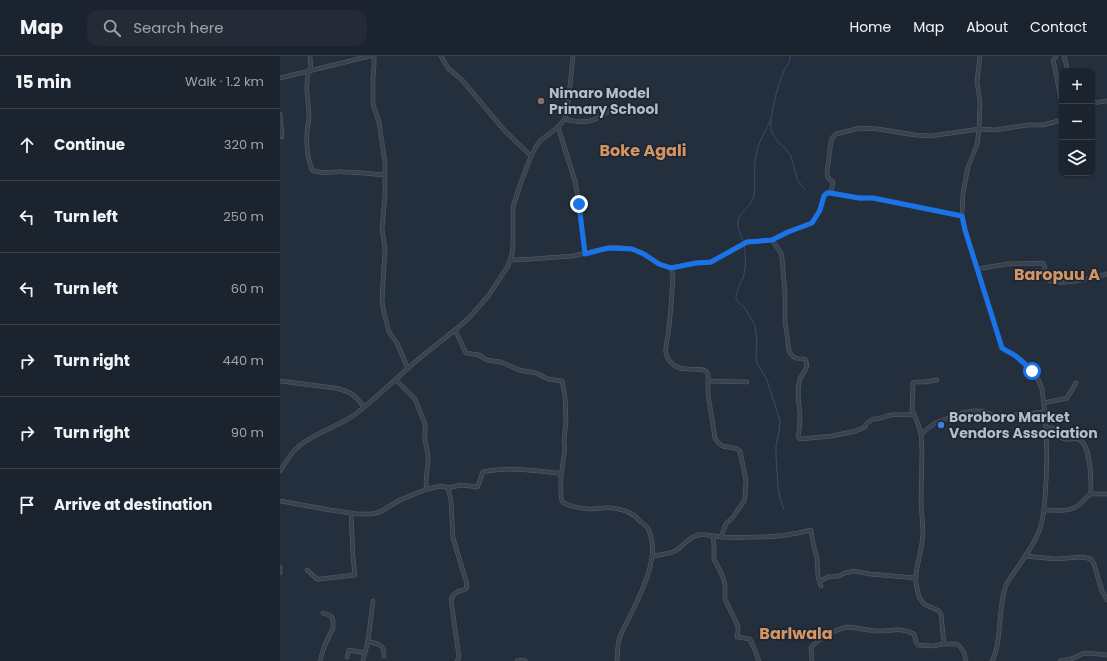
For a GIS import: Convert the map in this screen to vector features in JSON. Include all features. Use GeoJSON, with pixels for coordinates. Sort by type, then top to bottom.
{"type":"FeatureCollection","features":[{"type":"Feature","properties":{"kind":"street"},"geometry":{"type":"LineString","coordinates":[[310,56],[310,70],[306,87],[309,115],[307,132],[308,154],[312,170],[321,172],[385,175]]}},
{"type":"Feature","properties":{"kind":"street"},"geometry":{"type":"LineString","coordinates":[[280,78],[370,56]]}},
{"type":"Feature","properties":{"kind":"street"},"geometry":{"type":"LineString","coordinates":[[374,56],[372,80],[373,104],[379,122],[385,163],[385,195],[382,229],[385,249],[382,301],[389,332],[397,343],[408,369]]}},
{"type":"Feature","properties":{"kind":"street"},"geometry":{"type":"LineString","coordinates":[[441,56],[448,68],[462,80],[504,130],[531,156]]}},
{"type":"Feature","properties":{"kind":"street"},"geometry":{"type":"LineString","coordinates":[[280,471],[288,458],[298,447],[310,438],[355,414],[468,319],[505,271],[510,260],[513,243],[513,207],[531,156],[540,141],[558,127],[565,119],[573,56]]}},
{"type":"Feature","properties":{"kind":"street"},"geometry":{"type":"LineString","coordinates":[[980,56],[977,81],[980,103],[979,129],[977,145],[968,167],[963,193],[962,216],[1002,348],[1013,354],[1032,371],[1042,389],[1046,427],[1047,472],[1044,510],[1041,524],[1037,536],[1006,585],[998,640],[995,656],[992,661]]}},
{"type":"Feature","properties":{"kind":"street"},"geometry":{"type":"LineString","coordinates":[[1056,56],[1053,61],[1059,89]]}},
{"type":"Feature","properties":{"kind":"street"},"geometry":{"type":"LineString","coordinates":[[1064,56],[1067,68]]}},
{"type":"Feature","properties":{"kind":"street"},"geometry":{"type":"LineString","coordinates":[[1095,102],[1107,100]]}},
{"type":"Feature","properties":{"kind":"street"},"geometry":{"type":"LineString","coordinates":[[565,119],[571,121],[589,121],[598,118],[611,110],[618,110]]}},
{"type":"Feature","properties":{"kind":"street"},"geometry":{"type":"LineString","coordinates":[[280,114],[282,137]]}},
{"type":"Feature","properties":{"kind":"street"},"geometry":{"type":"LineString","coordinates":[[830,193],[833,182],[828,179],[826,173],[831,141],[833,136],[836,134],[860,128],[870,128],[931,136],[979,129],[995,130],[1028,125],[1043,125],[1059,121]]}},
{"type":"Feature","properties":{"kind":"street"},"geometry":{"type":"LineString","coordinates":[[558,127],[575,181],[585,254]]}},
{"type":"Feature","properties":{"kind":"street"},"geometry":{"type":"LineString","coordinates":[[510,260],[532,260],[585,254],[608,248],[632,249],[644,254],[659,264],[671,268],[696,263],[711,262],[747,242],[772,240],[812,223],[820,210],[824,196],[827,193],[859,198],[873,198],[962,216]]}},
{"type":"Feature","properties":{"kind":"street"},"geometry":{"type":"LineString","coordinates":[[772,240],[781,253],[782,258],[785,294],[785,321],[789,351],[791,356],[805,360],[807,363],[806,370],[802,374],[798,384],[800,421],[799,438],[846,434],[860,430],[872,419],[878,419],[889,415],[903,416],[914,414]]}},
{"type":"Feature","properties":{"kind":"street"},"geometry":{"type":"LineString","coordinates":[[978,269],[1007,264],[1043,263],[1045,265],[1046,279],[1049,282],[1080,280],[1107,274]]}},
{"type":"Feature","properties":{"kind":"street"},"geometry":{"type":"LineString","coordinates":[[671,268],[673,271],[673,283],[666,353],[672,365],[692,370],[704,370],[707,372],[709,404],[715,438],[717,442],[724,447],[735,448],[740,451],[746,481],[744,501],[726,524],[721,537]]}},
{"type":"Feature","properties":{"kind":"street"},"geometry":{"type":"LineString","coordinates":[[455,330],[466,353],[479,355],[487,360],[501,362],[519,370],[536,373],[548,379],[562,381],[565,396],[566,421],[564,441],[565,448],[561,476],[561,495],[563,501],[566,504],[584,509],[613,508],[629,512],[639,518],[649,530],[653,545],[648,575],[619,638],[617,661]]}},
{"type":"Feature","properties":{"kind":"street"},"geometry":{"type":"LineString","coordinates":[[396,380],[415,399],[425,424],[425,439],[428,461],[426,478],[427,489]]}},
{"type":"Feature","properties":{"kind":"street"},"geometry":{"type":"LineString","coordinates":[[937,380],[914,382],[911,406],[921,434],[922,466],[921,502],[923,531],[916,578],[919,598],[927,607],[939,611],[941,614],[944,644]]}},
{"type":"Feature","properties":{"kind":"street"},"geometry":{"type":"LineString","coordinates":[[280,381],[344,390],[353,394],[364,407]]}},
{"type":"Feature","properties":{"kind":"street"},"geometry":{"type":"LineString","coordinates":[[708,381],[747,382]]}},
{"type":"Feature","properties":{"kind":"street"},"geometry":{"type":"LineString","coordinates":[[1044,403],[1067,398],[1076,383]]}},
{"type":"Feature","properties":{"kind":"street"},"geometry":{"type":"LineString","coordinates":[[921,434],[935,422],[940,422],[972,410],[983,411],[996,417],[1044,412]]}},
{"type":"Feature","properties":{"kind":"street"},"geometry":{"type":"LineString","coordinates":[[1046,427],[1055,429],[1063,439],[1075,438],[1082,442],[1088,458],[1091,494]]}},
{"type":"Feature","properties":{"kind":"street"},"geometry":{"type":"LineString","coordinates":[[280,501],[351,513],[375,514],[400,500],[427,489],[442,486],[448,488],[461,485],[477,487],[483,472],[502,469],[557,473],[561,476]]}},
{"type":"Feature","properties":{"kind":"street"},"geometry":{"type":"LineString","coordinates":[[448,488],[451,501],[453,538],[467,584],[466,589],[455,592],[451,600],[458,657],[457,661]]}},
{"type":"Feature","properties":{"kind":"street"},"geometry":{"type":"LineString","coordinates":[[1044,510],[1063,511],[1073,509],[1091,494],[1107,494]]}},
{"type":"Feature","properties":{"kind":"street"},"geometry":{"type":"LineString","coordinates":[[307,570],[320,579],[354,575],[351,513]]}},
{"type":"Feature","properties":{"kind":"street"},"geometry":{"type":"LineString","coordinates":[[652,556],[669,553],[676,550],[693,537],[703,535],[736,538],[772,537],[789,536],[810,530],[812,543],[817,558],[818,577],[821,586]]}},
{"type":"Feature","properties":{"kind":"street"},"geometry":{"type":"LineString","coordinates":[[712,536],[714,545],[714,559],[723,577],[725,585],[725,599],[738,626],[737,637],[750,639],[759,661]]}},
{"type":"Feature","properties":{"kind":"street"},"geometry":{"type":"LineString","coordinates":[[1025,556],[1055,559],[1082,557],[1091,559],[1094,564],[1102,592],[1107,600]]}},
{"type":"Feature","properties":{"kind":"street"},"geometry":{"type":"LineString","coordinates":[[280,567],[280,573]]}},
{"type":"Feature","properties":{"kind":"street"},"geometry":{"type":"LineString","coordinates":[[820,581],[828,577],[839,576],[854,571],[916,578]]}},
{"type":"Feature","properties":{"kind":"street"},"geometry":{"type":"LineString","coordinates":[[363,661],[368,641],[372,601]]}},
{"type":"Feature","properties":{"kind":"street"},"geometry":{"type":"LineString","coordinates":[[320,661],[324,647],[333,628],[334,620],[331,616],[322,613]]}},
{"type":"Feature","properties":{"kind":"street"},"geometry":{"type":"LineString","coordinates":[[812,661],[811,648],[818,640],[848,627],[874,631],[893,629],[902,630],[914,634],[918,645],[933,646],[957,644],[964,651],[966,661]]}},
{"type":"Feature","properties":{"kind":"street"},"geometry":{"type":"LineString","coordinates":[[368,641],[382,646],[384,648],[384,656]]}},
{"type":"Feature","properties":{"kind":"street"},"geometry":{"type":"LineString","coordinates":[[347,657],[349,650],[365,653]]}},
{"type":"Feature","properties":{"kind":"street"},"geometry":{"type":"LineString","coordinates":[[1060,661],[1071,659],[1087,653],[1107,655]]}},
{"type":"Feature","properties":{"kind":"street"},"geometry":{"type":"LineString","coordinates":[[517,661],[525,661]]}},
{"type":"Feature","properties":{"kind":"waterway"},"geometry":{"type":"LineString","coordinates":[[771,118],[779,84],[784,70],[789,64],[790,56]]}},
{"type":"Feature","properties":{"kind":"waterway"},"geometry":{"type":"LineString","coordinates":[[743,241],[738,221],[753,199],[757,150],[771,119]]}},
{"type":"Feature","properties":{"kind":"waterway"},"geometry":{"type":"LineString","coordinates":[[771,121],[771,130],[777,141],[791,156],[797,179],[805,190]]}},
{"type":"Feature","properties":{"kind":"waterway"},"geometry":{"type":"LineString","coordinates":[[744,245],[745,270],[737,291],[736,300],[745,308],[755,326],[757,363],[767,380],[780,421],[776,446],[776,457],[778,486],[780,499],[784,509]]}},
{"type":"Feature","properties":{"kind":"place","name":"Nimaro Model Primary School"},"geometry":{"type":"Point","coordinates":[541,101]}},
{"type":"Feature","properties":{"kind":"place","name":"Boroboro Market Vendors Association"},"geometry":{"type":"Point","coordinates":[941,425]}},
{"type":"Feature","properties":{"kind":"district","name":"Boke Agali"},"geometry":{"type":"Point","coordinates":[643,150]}},
{"type":"Feature","properties":{"kind":"district","name":"Baropuu A"},"geometry":{"type":"Point","coordinates":[1057,274]}},
{"type":"Feature","properties":{"kind":"district","name":"Barlwala"},"geometry":{"type":"Point","coordinates":[796,633]}},
{"type":"Feature","properties":{"kind":"route"},"geometry":{"type":"LineString","coordinates":[[579,204],[585,254],[615,247],[632,249],[644,254],[659,264],[671,268],[696,263],[711,262],[747,242],[772,240],[812,223],[822,206],[825,194],[827,193],[865,199],[873,198],[962,216],[1002,348],[1013,354],[1032,371]]}}]}
